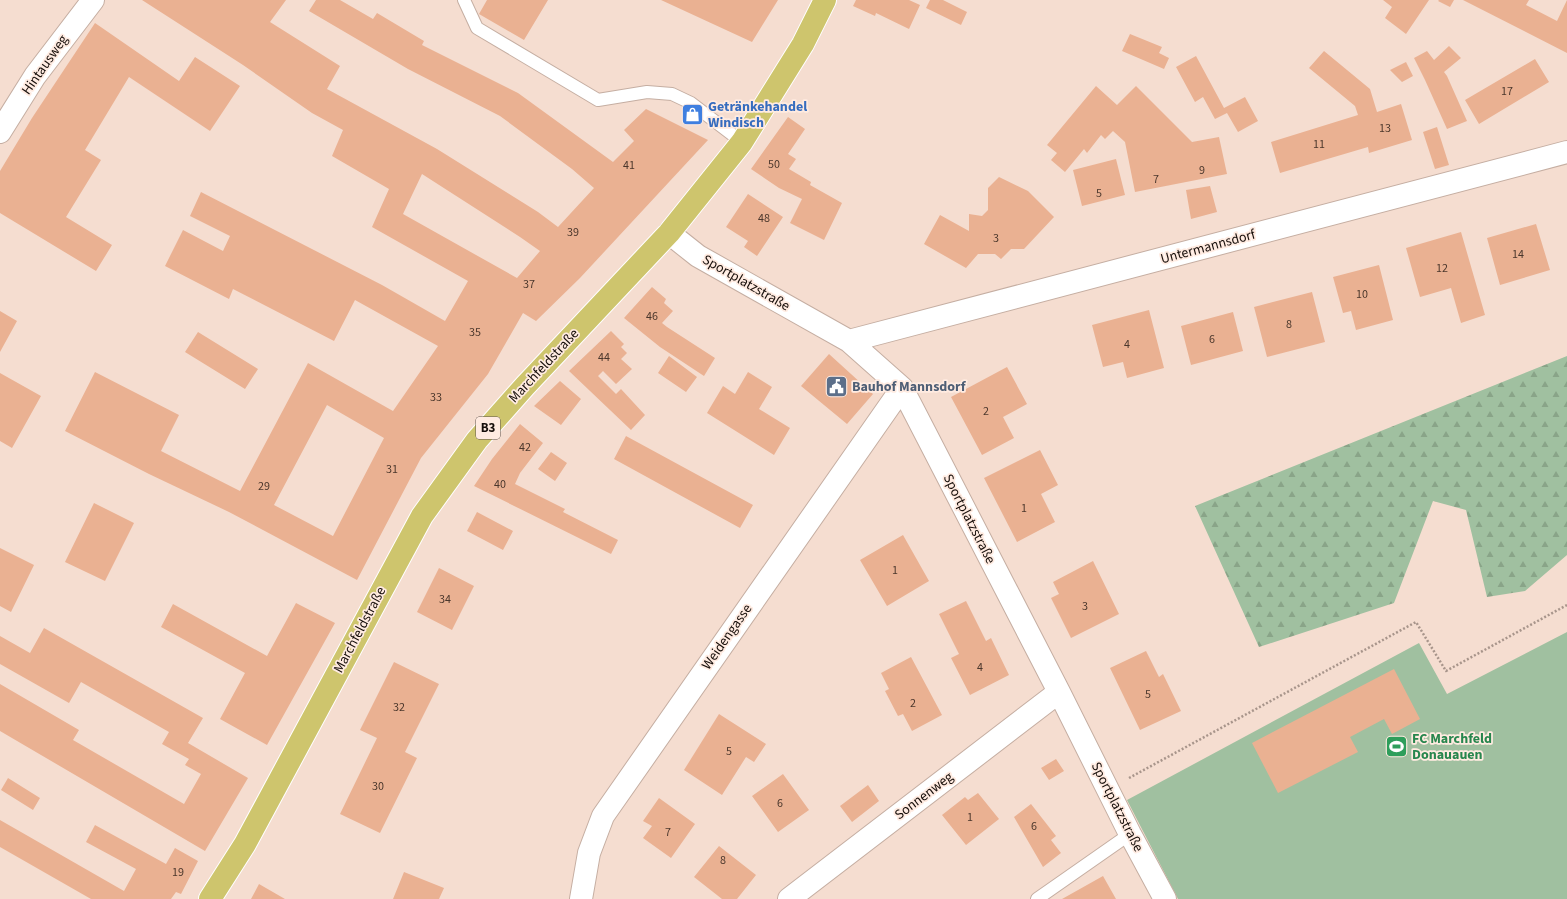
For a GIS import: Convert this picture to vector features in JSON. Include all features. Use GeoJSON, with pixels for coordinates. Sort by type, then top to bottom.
{"type":"FeatureCollection","features":[{"type":"Feature","properties":{"kind":"main road","name":"Marchfeldstraße"},"geometry":{"type":"LineString","coordinates":[[210,899],[245,844],[422,516],[486,429],[530,380],[669,233],[742,142],[803,44],[826,0]]}},
{"type":"Feature","properties":{"kind":"street","name":"Hintausweg"},"geometry":{"type":"LineString","coordinates":[[0,132],[35,76],[93,0]]}},
{"type":"Feature","properties":{"kind":"street","name":"Untermannsdorf"},"geometry":{"type":"LineString","coordinates":[[849,341],[1567,152]]}},
{"type":"Feature","properties":{"kind":"street","name":"Sportplatzstraße"},"geometry":{"type":"LineString","coordinates":[[669,233],[698,256],[849,341],[902,388],[1059,692],[1130,834],[1165,899]]}},
{"type":"Feature","properties":{"kind":"street","name":"Weidengasse"},"geometry":{"type":"LineString","coordinates":[[581,899],[589,853],[603,816],[902,388]]}},
{"type":"Feature","properties":{"kind":"street","name":"Sonnenweg"},"geometry":{"type":"LineString","coordinates":[[789,899],[1059,692]]}},
{"type":"Feature","properties":{"kind":"lane"},"geometry":{"type":"LineString","coordinates":[[464,0],[477,28],[598,100],[647,92],[672,94],[691,103],[742,142]]}},
{"type":"Feature","properties":{"kind":"lane"},"geometry":{"type":"LineString","coordinates":[[1037,899],[1130,834]]}},
{"type":"Feature","properties":{"kind":"path"},"geometry":{"type":"LineString","coordinates":[[1108,790],[1416,622],[1446,671],[1567,605]]}},
{"type":"Feature","properties":{"kind":"green space"},"geometry":{"type":"Polygon","coordinates":[[[1567,356],[1567,555],[1525,591],[1487,597],[1466,510],[1433,501],[1394,603],[1259,647],[1195,506],[1567,356]]]}},
{"type":"Feature","properties":{"kind":"green space","name":"FC Marchfeld Donauauen"},"geometry":{"type":"Polygon","coordinates":[[[1567,632],[1567,899],[1178,899],[1127,800],[1419,643],[1447,694],[1567,632]]]}},
{"type":"Feature","properties":{"kind":"building"},"geometry":{"type":"Polygon","coordinates":[[[142,0],[286,0],[270,22],[340,66],[327,89],[437,149],[538,212],[558,227],[594,188],[572,169],[500,116],[408,69],[309,11],[316,0],[340,0],[373,19],[377,13],[424,41],[422,45],[518,93],[613,162],[634,141],[624,130],[646,109],[708,140],[580,278],[536,321],[523,313],[488,374],[421,458],[357,580],[229,512],[149,474],[65,431],[95,372],[179,415],[161,451],[240,491],[308,363],[393,411],[438,346],[355,300],[334,341],[233,289],[229,299],[165,266],[183,230],[223,251],[230,236],[190,216],[201,192],[382,285],[445,321],[468,281],[372,227],[389,189],[332,156],[343,130],[312,113],[243,65],[142,0]],[[422,174],[403,214],[517,278],[540,251],[520,237],[422,174]],[[327,405],[274,505],[333,536],[384,438],[327,405]]]}},
{"type":"Feature","properties":{"kind":"building"},"geometry":{"type":"Polygon","coordinates":[[[487,0],[548,0],[524,40],[479,14],[487,0]]]}},
{"type":"Feature","properties":{"kind":"building"},"geometry":{"type":"Polygon","coordinates":[[[661,0],[778,0],[752,42],[661,0]]]}},
{"type":"Feature","properties":{"kind":"building"},"geometry":{"type":"Polygon","coordinates":[[[856,0],[909,0],[920,5],[909,29],[876,13],[875,16],[853,6],[856,0]]]}},
{"type":"Feature","properties":{"kind":"building"},"geometry":{"type":"Polygon","coordinates":[[[930,0],[943,0],[967,12],[961,25],[926,8],[930,0]]]}},
{"type":"Feature","properties":{"kind":"building"},"geometry":{"type":"Polygon","coordinates":[[[1383,0],[1429,0],[1406,34],[1385,18],[1392,7],[1383,0]]]}},
{"type":"Feature","properties":{"kind":"building"},"geometry":{"type":"Polygon","coordinates":[[[1454,0],[1450,7],[1438,1],[1454,0]]]}},
{"type":"Feature","properties":{"kind":"building"},"geometry":{"type":"Polygon","coordinates":[[[1463,0],[1529,0],[1526,5],[1557,21],[1567,0],[1567,53],[1463,0]]]}},
{"type":"Feature","properties":{"kind":"building"},"geometry":{"type":"Polygon","coordinates":[[[95,23],[179,81],[195,57],[240,86],[210,131],[129,77],[85,150],[101,160],[66,217],[112,245],[96,271],[0,213],[0,171],[32,118],[95,23]]]}},
{"type":"Feature","properties":{"kind":"building"},"geometry":{"type":"Polygon","coordinates":[[[1130,34],[1162,47],[1159,53],[1169,58],[1164,69],[1122,51],[1130,34]]]}},
{"type":"Feature","properties":{"kind":"building"},"geometry":{"type":"Polygon","coordinates":[[[1449,46],[1461,58],[1444,72],[1467,121],[1447,129],[1414,58],[1427,51],[1434,60],[1449,46]]]}},
{"type":"Feature","properties":{"kind":"building"},"geometry":{"type":"Polygon","coordinates":[[[1324,51],[1370,89],[1377,112],[1401,104],[1412,140],[1369,153],[1368,147],[1280,173],[1271,142],[1358,115],[1355,106],[1309,68],[1324,51]]]}},
{"type":"Feature","properties":{"kind":"building"},"geometry":{"type":"Polygon","coordinates":[[[1196,56],[1224,108],[1245,97],[1258,121],[1238,132],[1227,113],[1215,119],[1203,97],[1195,102],[1176,67],[1196,56]]]}},
{"type":"Feature","properties":{"kind":"building"},"geometry":{"type":"Polygon","coordinates":[[[1535,59],[1549,82],[1479,124],[1465,100],[1535,59]]]}},
{"type":"Feature","properties":{"kind":"building"},"geometry":{"type":"Polygon","coordinates":[[[1406,62],[1413,76],[1402,82],[1390,70],[1406,62]]]}},
{"type":"Feature","properties":{"kind":"building"},"geometry":{"type":"Polygon","coordinates":[[[1096,86],[1117,105],[1136,86],[1192,142],[1219,137],[1227,174],[1135,192],[1125,142],[1113,131],[1105,139],[1101,135],[1087,153],[1084,149],[1065,172],[1051,160],[1057,153],[1047,145],[1096,86]]]}},
{"type":"Feature","properties":{"kind":"building"},"geometry":{"type":"Polygon","coordinates":[[[788,117],[805,129],[788,154],[796,159],[789,169],[811,182],[810,185],[842,203],[824,240],[790,223],[802,199],[779,188],[751,169],[788,117]]]}},
{"type":"Feature","properties":{"kind":"building"},"geometry":{"type":"Polygon","coordinates":[[[1437,127],[1449,165],[1435,169],[1423,132],[1437,127]]]}},
{"type":"Feature","properties":{"kind":"building"},"geometry":{"type":"Polygon","coordinates":[[[1116,159],[1125,195],[1082,206],[1073,170],[1116,159]]]}},
{"type":"Feature","properties":{"kind":"building"},"geometry":{"type":"Polygon","coordinates":[[[999,177],[1028,191],[1054,217],[1024,249],[1011,249],[1001,259],[995,254],[978,254],[966,268],[924,244],[940,215],[969,231],[969,214],[982,216],[988,210],[988,188],[999,177]]]}},
{"type":"Feature","properties":{"kind":"building"},"geometry":{"type":"Polygon","coordinates":[[[1210,186],[1217,212],[1191,219],[1186,190],[1210,186]]]}},
{"type":"Feature","properties":{"kind":"building"},"geometry":{"type":"Polygon","coordinates":[[[748,194],[783,217],[757,256],[744,247],[748,241],[726,227],[748,194]]]}},
{"type":"Feature","properties":{"kind":"building"},"geometry":{"type":"Polygon","coordinates":[[[1536,224],[1550,270],[1500,285],[1487,238],[1536,224]]]}},
{"type":"Feature","properties":{"kind":"building"},"geometry":{"type":"Polygon","coordinates":[[[1461,232],[1485,315],[1461,323],[1451,288],[1420,297],[1406,248],[1461,232]]]}},
{"type":"Feature","properties":{"kind":"building"},"geometry":{"type":"Polygon","coordinates":[[[1379,265],[1393,320],[1356,330],[1351,311],[1343,313],[1333,277],[1379,265]]]}},
{"type":"Feature","properties":{"kind":"building"},"geometry":{"type":"Polygon","coordinates":[[[652,287],[666,299],[664,303],[673,311],[662,323],[715,358],[704,376],[660,347],[624,318],[652,287]]]}},
{"type":"Feature","properties":{"kind":"building"},"geometry":{"type":"Polygon","coordinates":[[[1312,292],[1325,342],[1267,357],[1254,307],[1312,292]]]}},
{"type":"Feature","properties":{"kind":"building"},"geometry":{"type":"Polygon","coordinates":[[[1149,310],[1164,368],[1127,378],[1123,362],[1103,367],[1092,325],[1149,310]]]}},
{"type":"Feature","properties":{"kind":"building"},"geometry":{"type":"Polygon","coordinates":[[[0,311],[17,321],[0,352],[0,311]]]}},
{"type":"Feature","properties":{"kind":"building"},"geometry":{"type":"Polygon","coordinates":[[[1233,312],[1243,351],[1191,365],[1181,326],[1233,312]]]}},
{"type":"Feature","properties":{"kind":"building"},"geometry":{"type":"Polygon","coordinates":[[[611,331],[624,344],[621,347],[627,353],[621,359],[632,369],[616,384],[603,371],[598,376],[616,394],[621,389],[645,415],[631,430],[569,371],[611,331]]]}},
{"type":"Feature","properties":{"kind":"building"},"geometry":{"type":"Polygon","coordinates":[[[198,332],[258,369],[245,389],[185,352],[198,332]]]}},
{"type":"Feature","properties":{"kind":"building"},"geometry":{"type":"Polygon","coordinates":[[[829,354],[873,394],[847,424],[801,386],[829,354]]]}},
{"type":"Feature","properties":{"kind":"building"},"geometry":{"type":"Polygon","coordinates":[[[669,356],[697,377],[686,392],[658,373],[669,356]]]}},
{"type":"Feature","properties":{"kind":"building"},"geometry":{"type":"Polygon","coordinates":[[[1007,367],[1027,404],[1003,417],[1014,438],[982,455],[951,397],[1007,367]]]}},
{"type":"Feature","properties":{"kind":"building"},"geometry":{"type":"Polygon","coordinates":[[[748,372],[772,387],[759,409],[790,428],[774,455],[707,413],[723,386],[735,394],[748,372]]]}},
{"type":"Feature","properties":{"kind":"building"},"geometry":{"type":"Polygon","coordinates":[[[0,373],[41,396],[12,448],[0,441],[0,373]]]}},
{"type":"Feature","properties":{"kind":"building"},"geometry":{"type":"Polygon","coordinates":[[[560,381],[581,399],[561,425],[534,406],[560,381]]]}},
{"type":"Feature","properties":{"kind":"building"},"geometry":{"type":"Polygon","coordinates":[[[520,424],[543,443],[520,473],[515,484],[565,509],[563,512],[618,540],[611,554],[474,486],[492,459],[520,424]]]}},
{"type":"Feature","properties":{"kind":"building"},"geometry":{"type":"Polygon","coordinates":[[[626,436],[753,505],[740,528],[614,459],[626,436]]]}},
{"type":"Feature","properties":{"kind":"building"},"geometry":{"type":"Polygon","coordinates":[[[1040,450],[1058,485],[1041,494],[1055,522],[1017,542],[984,478],[1040,450]]]}},
{"type":"Feature","properties":{"kind":"building"},"geometry":{"type":"Polygon","coordinates":[[[551,452],[567,463],[555,481],[538,469],[551,452]]]}},
{"type":"Feature","properties":{"kind":"building"},"geometry":{"type":"Polygon","coordinates":[[[94,503],[134,523],[105,581],[65,562],[94,503]]]}},
{"type":"Feature","properties":{"kind":"building"},"geometry":{"type":"Polygon","coordinates":[[[477,512],[513,531],[503,550],[467,531],[477,512]]]}},
{"type":"Feature","properties":{"kind":"building"},"geometry":{"type":"Polygon","coordinates":[[[903,535],[929,581],[887,606],[860,560],[903,535]]]}},
{"type":"Feature","properties":{"kind":"building"},"geometry":{"type":"Polygon","coordinates":[[[0,548],[34,565],[11,612],[0,606],[0,548]]]}},
{"type":"Feature","properties":{"kind":"building"},"geometry":{"type":"Polygon","coordinates":[[[1093,561],[1119,614],[1071,638],[1051,598],[1059,594],[1053,582],[1093,561]]]}},
{"type":"Feature","properties":{"kind":"building"},"geometry":{"type":"Polygon","coordinates":[[[439,568],[474,586],[452,630],[417,612],[439,568]]]}},
{"type":"Feature","properties":{"kind":"building"},"geometry":{"type":"Polygon","coordinates":[[[966,601],[986,641],[991,638],[1009,675],[970,695],[951,658],[959,654],[939,614],[966,601]]]}},
{"type":"Feature","properties":{"kind":"building"},"geometry":{"type":"Polygon","coordinates":[[[296,603],[335,623],[267,745],[220,719],[245,673],[161,627],[173,604],[267,656],[296,603]]]}},
{"type":"Feature","properties":{"kind":"building"},"geometry":{"type":"Polygon","coordinates":[[[44,628],[203,718],[188,743],[248,778],[205,851],[0,731],[0,684],[79,730],[73,740],[184,804],[201,774],[185,765],[189,759],[162,744],[169,732],[81,682],[69,703],[0,664],[0,636],[30,653],[44,628]]]}},
{"type":"Feature","properties":{"kind":"building"},"geometry":{"type":"Polygon","coordinates":[[[1146,651],[1159,677],[1163,674],[1181,711],[1140,730],[1110,668],[1146,651]]]}},
{"type":"Feature","properties":{"kind":"building"},"geometry":{"type":"Polygon","coordinates":[[[911,657],[942,715],[912,731],[903,714],[898,716],[885,691],[889,689],[881,673],[911,657]]]}},
{"type":"Feature","properties":{"kind":"building"},"geometry":{"type":"Polygon","coordinates":[[[394,662],[439,684],[405,752],[417,758],[380,833],[340,814],[377,738],[360,730],[394,662]]]}},
{"type":"Feature","properties":{"kind":"building"},"geometry":{"type":"Polygon","coordinates":[[[1394,669],[1420,719],[1392,734],[1384,719],[1350,737],[1358,752],[1278,793],[1252,743],[1394,669]]]}},
{"type":"Feature","properties":{"kind":"building"},"geometry":{"type":"Polygon","coordinates":[[[719,714],[766,744],[754,762],[746,757],[722,795],[684,770],[719,714]]]}},
{"type":"Feature","properties":{"kind":"building"},"geometry":{"type":"Polygon","coordinates":[[[1056,759],[1064,771],[1049,780],[1041,768],[1056,759]]]}},
{"type":"Feature","properties":{"kind":"building"},"geometry":{"type":"Polygon","coordinates":[[[783,774],[809,810],[778,832],[752,796],[783,774]]]}},
{"type":"Feature","properties":{"kind":"building"},"geometry":{"type":"Polygon","coordinates":[[[8,778],[40,798],[33,810],[1,790],[8,778]]]}},
{"type":"Feature","properties":{"kind":"building"},"geometry":{"type":"Polygon","coordinates":[[[868,785],[879,801],[852,822],[840,806],[868,785]]]}},
{"type":"Feature","properties":{"kind":"building"},"geometry":{"type":"Polygon","coordinates":[[[978,793],[999,819],[966,845],[942,815],[965,797],[968,800],[978,793]]]}},
{"type":"Feature","properties":{"kind":"building"},"geometry":{"type":"Polygon","coordinates":[[[659,798],[695,824],[671,858],[643,838],[652,826],[643,821],[659,798]]]}},
{"type":"Feature","properties":{"kind":"building"},"geometry":{"type":"Polygon","coordinates":[[[1031,804],[1056,836],[1051,840],[1061,853],[1043,867],[1014,817],[1031,804]]]}},
{"type":"Feature","properties":{"kind":"building"},"geometry":{"type":"Polygon","coordinates":[[[0,820],[124,891],[136,869],[86,842],[95,825],[166,864],[175,848],[198,861],[181,894],[176,892],[171,899],[91,899],[0,847],[0,820]]]}},
{"type":"Feature","properties":{"kind":"building"},"geometry":{"type":"Polygon","coordinates":[[[719,846],[756,875],[737,899],[722,899],[694,877],[719,846]]]}},
{"type":"Feature","properties":{"kind":"building"},"geometry":{"type":"Polygon","coordinates":[[[404,872],[444,888],[439,899],[393,899],[404,872]]]}},
{"type":"Feature","properties":{"kind":"building"},"geometry":{"type":"Polygon","coordinates":[[[1103,876],[1116,899],[1062,899],[1103,876]]]}},
{"type":"Feature","properties":{"kind":"building"},"geometry":{"type":"Polygon","coordinates":[[[259,884],[285,899],[251,899],[259,884]]]}},
{"type":"Feature","properties":{"kind":"place","name":"Getränkehandel Windisch"},"geometry":{"type":"Point","coordinates":[693,115]}},
{"type":"Feature","properties":{"kind":"place","name":"Bauhof Mannsdorf"},"geometry":{"type":"Point","coordinates":[836,387]}},
{"type":"Feature","properties":{"kind":"place","name":"FC Marchfeld Donauauen"},"geometry":{"type":"Point","coordinates":[1396,747]}}]}
